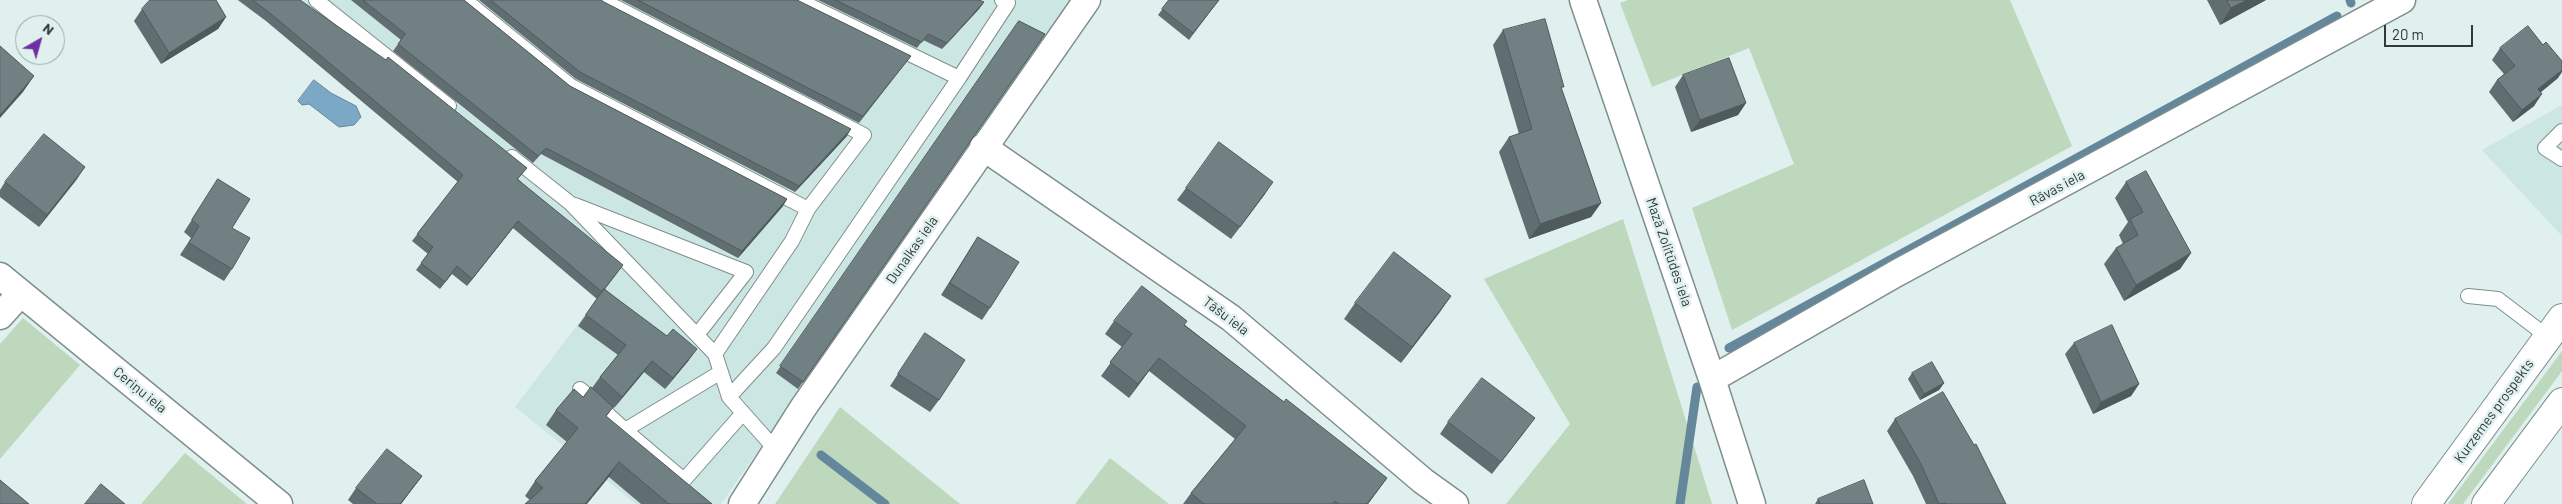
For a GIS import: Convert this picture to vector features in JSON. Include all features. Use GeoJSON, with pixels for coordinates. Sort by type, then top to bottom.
{"type":"FeatureCollection","features":[{"type":"Feature","properties":{"kind":"main road","name":"Kurzemes prospekts"},"geometry":{"type":"LineString","coordinates":[[2426,504],[2555,328]]}},
{"type":"Feature","properties":{"kind":"main road"},"geometry":{"type":"LineString","coordinates":[[2486,504],[2562,402]]}},
{"type":"Feature","properties":{"kind":"street","name":"Dunalkas iela"},"geometry":{"type":"LineString","coordinates":[[742,504],[776,450],[983,147],[1087,0]]}},
{"type":"Feature","properties":{"kind":"street","name":"Mazā Zolitūdes iela"},"geometry":{"type":"LineString","coordinates":[[1583,0],[1712,379],[1752,504]]}},
{"type":"Feature","properties":{"kind":"street","name":"Rāvas iela"},"geometry":{"type":"LineString","coordinates":[[1712,379],[1898,273],[2402,0]]}},
{"type":"Feature","properties":{"kind":"street","name":"Tāšu iela"},"geometry":{"type":"LineString","coordinates":[[983,147],[1231,318],[1423,481],[1455,504]]}},
{"type":"Feature","properties":{"kind":"street","name":"Ceriņu iela"},"geometry":{"type":"LineString","coordinates":[[0,276],[280,504]]}},
{"type":"Feature","properties":{"kind":"street"},"geometry":{"type":"LineString","coordinates":[[0,316],[21,293]]}},
{"type":"Feature","properties":{"kind":"lane"},"geometry":{"type":"LineString","coordinates":[[316,0],[462,117]]}},
{"type":"Feature","properties":{"kind":"lane"},"geometry":{"type":"LineString","coordinates":[[465,0],[571,86],[808,209]]}},
{"type":"Feature","properties":{"kind":"lane"},"geometry":{"type":"LineString","coordinates":[[602,0],[864,135],[808,209],[792,241],[715,354]]}},
{"type":"Feature","properties":{"kind":"lane"},"geometry":{"type":"LineString","coordinates":[[798,0],[959,78]]}},
{"type":"Feature","properties":{"kind":"lane"},"geometry":{"type":"LineString","coordinates":[[729,397],[774,348],[959,78],[1008,3],[1002,0]]}},
{"type":"Feature","properties":{"kind":"lane"},"geometry":{"type":"LineString","coordinates":[[2562,131],[2545,148],[2562,159]]}},
{"type":"Feature","properties":{"kind":"lane"},"geometry":{"type":"LineString","coordinates":[[501,148],[570,203],[715,354],[729,397],[776,450]]}},
{"type":"Feature","properties":{"kind":"lane"},"geometry":{"type":"LineString","coordinates":[[570,203],[746,272],[697,335]]}},
{"type":"Feature","properties":{"kind":"lane"},"geometry":{"type":"LineString","coordinates":[[2468,296],[2498,299],[2555,328]]}},
{"type":"Feature","properties":{"kind":"lane"},"geometry":{"type":"LineString","coordinates":[[625,430],[721,372]]}},
{"type":"Feature","properties":{"kind":"lane"},"geometry":{"type":"LineString","coordinates":[[580,388],[625,430],[684,480],[743,413]]}},
{"type":"Feature","properties":{"kind":"shaded area"},"geometry":{"type":"Polygon","coordinates":[[[236,0],[1071,0],[721,504],[636,504],[515,407],[597,299],[266,21],[236,0]]]}},
{"type":"Feature","properties":{"kind":"shaded area"},"geometry":{"type":"Polygon","coordinates":[[[2562,105],[2562,236],[2482,150],[2562,105]]]}},
{"type":"Feature","properties":{"kind":"green space"},"geometry":{"type":"Polygon","coordinates":[[[1628,0],[2010,0],[2072,146],[1732,330],[1692,208],[1794,164],[1749,48],[1652,87],[1620,3],[1628,0]]]}},
{"type":"Feature","properties":{"kind":"green space"},"geometry":{"type":"Polygon","coordinates":[[[1623,219],[1712,504],[1506,504],[1570,424],[1484,279],[1623,219]]]}},
{"type":"Feature","properties":{"kind":"green space"},"geometry":{"type":"Polygon","coordinates":[[[23,318],[80,365],[0,459],[0,344],[23,318]]]}},
{"type":"Feature","properties":{"kind":"green space"},"geometry":{"type":"Polygon","coordinates":[[[2562,351],[2562,371],[2463,504],[2448,504],[2562,351]]]}},
{"type":"Feature","properties":{"kind":"green space"},"geometry":{"type":"Polygon","coordinates":[[[840,407],[960,504],[775,504],[840,407]]]}},
{"type":"Feature","properties":{"kind":"green space"},"geometry":{"type":"Polygon","coordinates":[[[185,453],[247,504],[141,504],[185,453]]]}},
{"type":"Feature","properties":{"kind":"green space"},"geometry":{"type":"Polygon","coordinates":[[[1110,458],[1169,504],[1075,504],[1110,458]]]}},
{"type":"Feature","properties":{"kind":"water"},"geometry":{"type":"Polygon","coordinates":[[[314,80],[331,93],[356,106],[361,117],[354,125],[339,127],[309,104],[302,105],[298,101],[314,80]]]}},
{"type":"Feature","properties":{"kind":"building"},"geometry":{"type":"Polygon","coordinates":[[[150,0],[216,0],[226,17],[169,53],[142,9],[150,0]]]}},
{"type":"Feature","properties":{"kind":"building"},"geometry":{"type":"Polygon","coordinates":[[[253,0],[300,0],[386,60],[388,57],[527,168],[517,179],[623,265],[602,292],[518,221],[472,279],[457,266],[445,282],[421,263],[433,247],[417,234],[463,175],[253,0]]]}},
{"type":"Feature","properties":{"kind":"building"},"geometry":{"type":"Polygon","coordinates":[[[363,0],[464,0],[570,86],[787,199],[742,251],[546,148],[538,156],[398,44],[405,34],[363,0]]]}},
{"type":"Feature","properties":{"kind":"building"},"geometry":{"type":"Polygon","coordinates":[[[491,0],[602,0],[851,129],[799,186],[580,72],[491,0]]]}},
{"type":"Feature","properties":{"kind":"building"},"geometry":{"type":"Polygon","coordinates":[[[638,0],[798,0],[911,56],[863,116],[638,0]]]}},
{"type":"Feature","properties":{"kind":"building"},"geometry":{"type":"Polygon","coordinates":[[[836,0],[979,0],[984,2],[947,43],[928,34],[922,42],[836,0]]]}},
{"type":"Feature","properties":{"kind":"building"},"geometry":{"type":"Polygon","coordinates":[[[1169,0],[1219,0],[1193,33],[1162,9],[1169,0]]]}},
{"type":"Feature","properties":{"kind":"building"},"geometry":{"type":"Polygon","coordinates":[[[2227,0],[2247,0],[2231,8],[2227,0]]]}},
{"type":"Feature","properties":{"kind":"building"},"geometry":{"type":"Polygon","coordinates":[[[1545,19],[1564,87],[1561,87],[1601,203],[1540,224],[1509,137],[1532,129],[1503,30],[1545,19]]]}},
{"type":"Feature","properties":{"kind":"building"},"geometry":{"type":"Polygon","coordinates":[[[1019,21],[1045,34],[803,382],[780,366],[1019,21]]]}},
{"type":"Feature","properties":{"kind":"building"},"geometry":{"type":"Polygon","coordinates":[[[2528,26],[2543,45],[2546,42],[2562,61],[2562,70],[2538,89],[2542,94],[2522,110],[2497,80],[2515,66],[2500,48],[2528,26]]]}},
{"type":"Feature","properties":{"kind":"building"},"geometry":{"type":"Polygon","coordinates":[[[0,46],[15,59],[15,65],[22,65],[34,76],[0,115],[0,46]]]}},
{"type":"Feature","properties":{"kind":"building"},"geometry":{"type":"Polygon","coordinates":[[[1729,58],[1746,103],[1700,120],[1683,75],[1729,58]]]}},
{"type":"Feature","properties":{"kind":"building"},"geometry":{"type":"Polygon","coordinates":[[[44,134],[85,167],[47,215],[5,182],[44,134]]]}},
{"type":"Feature","properties":{"kind":"building"},"geometry":{"type":"Polygon","coordinates":[[[1219,142],[1273,182],[1240,227],[1186,188],[1219,142]]]}},
{"type":"Feature","properties":{"kind":"building"},"geometry":{"type":"Polygon","coordinates":[[[2146,171],[2191,253],[2136,285],[2116,248],[2138,235],[2130,219],[2143,212],[2126,182],[2146,171]]]}},
{"type":"Feature","properties":{"kind":"building"},"geometry":{"type":"Polygon","coordinates":[[[218,179],[250,199],[232,228],[250,238],[232,269],[189,243],[199,226],[192,220],[218,179]]]}},
{"type":"Feature","properties":{"kind":"building"},"geometry":{"type":"Polygon","coordinates":[[[978,237],[1019,262],[990,308],[950,283],[978,237]]]}},
{"type":"Feature","properties":{"kind":"building"},"geometry":{"type":"Polygon","coordinates":[[[1394,252],[1451,296],[1412,347],[1355,303],[1394,252]]]}},
{"type":"Feature","properties":{"kind":"building"},"geometry":{"type":"Polygon","coordinates":[[[1142,286],[1187,321],[1184,325],[1284,402],[1286,399],[1387,478],[1367,504],[1339,504],[1335,501],[1333,504],[1204,504],[1191,493],[1246,426],[1159,358],[1138,384],[1110,362],[1132,334],[1114,321],[1142,286]]]}},
{"type":"Feature","properties":{"kind":"building"},"geometry":{"type":"Polygon","coordinates":[[[604,289],[667,336],[673,329],[697,349],[673,378],[652,361],[622,397],[600,377],[626,345],[586,315],[604,289]]]}},
{"type":"Feature","properties":{"kind":"building"},"geometry":{"type":"Polygon","coordinates":[[[2112,325],[2139,384],[2101,402],[2074,343],[2112,325]]]}},
{"type":"Feature","properties":{"kind":"building"},"geometry":{"type":"Polygon","coordinates":[[[925,333],[965,360],[939,400],[898,374],[925,333]]]}},
{"type":"Feature","properties":{"kind":"building"},"geometry":{"type":"Polygon","coordinates":[[[1932,362],[1944,383],[1924,394],[1912,373],[1932,362]]]}},
{"type":"Feature","properties":{"kind":"building"},"geometry":{"type":"Polygon","coordinates":[[[1482,378],[1535,418],[1501,462],[1448,422],[1482,378]]]}},
{"type":"Feature","properties":{"kind":"building"},"geometry":{"type":"Polygon","coordinates":[[[591,387],[613,407],[606,416],[712,504],[669,504],[619,462],[585,504],[525,504],[543,488],[535,481],[578,428],[556,410],[574,389],[583,397],[591,387]]]}},
{"type":"Feature","properties":{"kind":"building"},"geometry":{"type":"Polygon","coordinates":[[[1943,392],[1974,445],[1976,444],[2006,504],[1939,504],[1921,464],[1895,419],[1943,392]]]}},
{"type":"Feature","properties":{"kind":"building"},"geometry":{"type":"Polygon","coordinates":[[[387,449],[422,476],[400,504],[377,504],[356,488],[387,449]]]}},
{"type":"Feature","properties":{"kind":"building"},"geometry":{"type":"Polygon","coordinates":[[[0,480],[29,504],[0,504],[0,480]]]}},
{"type":"Feature","properties":{"kind":"building"},"geometry":{"type":"Polygon","coordinates":[[[1864,480],[1873,504],[1820,504],[1818,499],[1864,480]]]}},
{"type":"Feature","properties":{"kind":"building"},"geometry":{"type":"Polygon","coordinates":[[[101,484],[125,504],[85,504],[101,484]]]}},
{"type":"Feature","properties":{"kind":"waterway"},"geometry":{"type":"LineString","coordinates":[[1729,348],[2337,16]]}},
{"type":"Feature","properties":{"kind":"waterway"},"geometry":{"type":"LineString","coordinates":[[1680,504],[1697,387]]}},
{"type":"Feature","properties":{"kind":"waterway"},"geometry":{"type":"LineString","coordinates":[[821,455],[885,504]]}}]}
